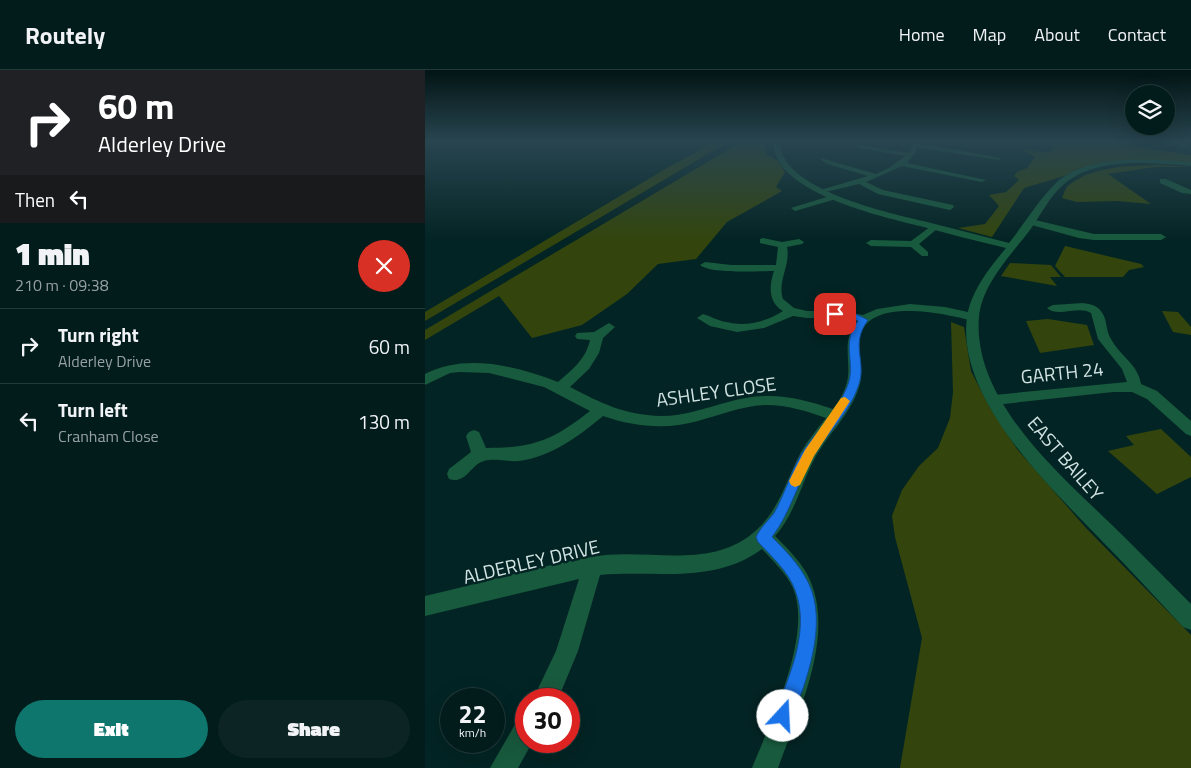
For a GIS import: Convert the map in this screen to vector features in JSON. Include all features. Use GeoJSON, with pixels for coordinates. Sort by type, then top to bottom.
{"type":"FeatureCollection","features":[{"type":"Feature","properties":{"kind":"street"},"geometry":{"type":"LineString","coordinates":[[798,175],[833,197],[865,209],[1011,246]]}},
{"type":"Feature","properties":{"kind":"street"},"geometry":{"type":"LineString","coordinates":[[871,175],[875,176]]}},
{"type":"Feature","properties":{"kind":"street"},"geometry":{"type":"LineString","coordinates":[[821,190],[878,175]]}},
{"type":"Feature","properties":{"kind":"street"},"geometry":{"type":"LineString","coordinates":[[947,175],[982,180]]}},
{"type":"Feature","properties":{"kind":"street","name":"EAST BAILEY"},"geometry":{"type":"LineString","coordinates":[[1076,175],[1063,182],[1011,246],[979,294],[973,317],[974,352],[982,376],[994,400],[1016,434],[1039,464],[1191,618]]}},
{"type":"Feature","properties":{"kind":"street"},"geometry":{"type":"LineString","coordinates":[[859,181],[881,192],[952,207]]}},
{"type":"Feature","properties":{"kind":"street"},"geometry":{"type":"LineString","coordinates":[[1164,181],[1191,192]]}},
{"type":"Feature","properties":{"kind":"street"},"geometry":{"type":"LineString","coordinates":[[795,208],[833,197]]}},
{"type":"Feature","properties":{"kind":"street"},"geometry":{"type":"LineString","coordinates":[[800,199],[808,204]]}},
{"type":"Feature","properties":{"kind":"street"},"geometry":{"type":"LineString","coordinates":[[1031,222],[1079,235],[1161,237]]}},
{"type":"Feature","properties":{"kind":"street"},"geometry":{"type":"LineString","coordinates":[[913,244],[934,227]]}},
{"type":"Feature","properties":{"kind":"street"},"geometry":{"type":"LineString","coordinates":[[1112,229],[1123,237]]}},
{"type":"Feature","properties":{"kind":"street"},"geometry":{"type":"LineString","coordinates":[[763,241],[782,245],[799,242]]}},
{"type":"Feature","properties":{"kind":"street"},"geometry":{"type":"LineString","coordinates":[[870,242],[913,244],[925,254]]}},
{"type":"Feature","properties":{"kind":"street"},"geometry":{"type":"LineString","coordinates":[[782,245],[784,258],[775,290],[780,302],[793,311],[807,314],[851,315],[864,320],[885,311],[906,307],[937,309],[973,317]]}},
{"type":"Feature","properties":{"kind":"street"},"geometry":{"type":"LineString","coordinates":[[705,265],[732,264],[780,268]]}},
{"type":"Feature","properties":{"kind":"street","name":"GARTH 24"},"geometry":{"type":"LineString","coordinates":[[1053,308],[1093,309],[1101,318],[1104,338],[1127,365],[1134,379],[1134,387]]}},
{"type":"Feature","properties":{"kind":"street"},"geometry":{"type":"LineString","coordinates":[[703,318],[717,326],[739,328],[761,326],[778,321],[793,311]]}},
{"type":"Feature","properties":{"kind":"street","name":"ALDERLEY DRIVE"},"geometry":{"type":"LineString","coordinates":[[425,606],[592,566],[617,564],[700,565],[723,559],[747,548],[763,537],[778,518],[809,453],[836,416],[853,386],[856,368],[854,348],[856,330],[864,320]]}},
{"type":"Feature","properties":{"kind":"street"},"geometry":{"type":"LineString","coordinates":[[581,336],[597,336],[609,326]]}},
{"type":"Feature","properties":{"kind":"street"},"geometry":{"type":"LineString","coordinates":[[706,334],[717,326]]}},
{"type":"Feature","properties":{"kind":"street"},"geometry":{"type":"LineString","coordinates":[[560,388],[591,359],[597,336]]}},
{"type":"Feature","properties":{"kind":"street"},"geometry":{"type":"LineString","coordinates":[[459,367],[467,353]]}},
{"type":"Feature","properties":{"kind":"street","name":"ASHLEY CLOSE"},"geometry":{"type":"LineString","coordinates":[[425,380],[449,369],[459,367],[480,368],[520,375],[560,388],[601,410],[647,421],[665,421],[701,416],[752,402],[781,400],[807,406],[836,416]]}},
{"type":"Feature","properties":{"kind":"street","name":"GARTH 24"},"geometry":{"type":"LineString","coordinates":[[994,400],[1113,386],[1134,387],[1151,395],[1191,430]]}},
{"type":"Feature","properties":{"kind":"street"},"geometry":{"type":"LineString","coordinates":[[455,474],[481,454],[519,454],[540,449],[567,435],[601,410]]}},
{"type":"Feature","properties":{"kind":"street"},"geometry":{"type":"LineString","coordinates":[[474,436],[481,454]]}},
{"type":"Feature","properties":{"kind":"street"},"geometry":{"type":"LineString","coordinates":[[763,537],[789,565],[802,587],[807,606],[808,630],[802,665],[765,768]]}},
{"type":"Feature","properties":{"kind":"street"},"geometry":{"type":"LineString","coordinates":[[551,688],[557,678],[577,625],[592,566]]}},
{"type":"Feature","properties":{"kind":"street"},"geometry":{"type":"LineString","coordinates":[[503,768],[515,748]]}},
{"type":"Feature","properties":{"kind":"green space"},"geometry":{"type":"Polygon","coordinates":[[[656,175],[673,175],[425,321],[425,312],[656,175]]]}},
{"type":"Feature","properties":{"kind":"green space"},"geometry":{"type":"Polygon","coordinates":[[[686,175],[783,175],[776,187],[782,191],[727,222],[696,259],[658,264],[627,294],[582,325],[532,338],[499,296],[425,340],[425,330],[686,175]]]}},
{"type":"Feature","properties":{"kind":"green space"},"geometry":{"type":"Polygon","coordinates":[[[1067,175],[1024,188],[992,237],[958,228],[985,224],[999,206],[989,195],[1006,192],[1019,180],[1014,176],[1067,175]]]}},
{"type":"Feature","properties":{"kind":"green space"},"geometry":{"type":"Polygon","coordinates":[[[1088,175],[1109,175],[1151,204],[1117,201],[1077,202],[1062,198],[1069,185],[1088,175]]]}},
{"type":"Feature","properties":{"kind":"green space"},"geometry":{"type":"Polygon","coordinates":[[[1065,246],[1141,264],[1144,267],[1129,270],[1123,277],[1065,277],[1055,266],[1065,246]]]}},
{"type":"Feature","properties":{"kind":"green space"},"geometry":{"type":"Polygon","coordinates":[[[1010,263],[1051,265],[1061,277],[1050,277],[1057,286],[1001,276],[1010,263]]]}},
{"type":"Feature","properties":{"kind":"green space"},"geometry":{"type":"Polygon","coordinates":[[[1162,311],[1178,312],[1191,327],[1191,335],[1173,332],[1162,311]]]}},
{"type":"Feature","properties":{"kind":"green space"},"geometry":{"type":"Polygon","coordinates":[[[1048,319],[1087,325],[1094,345],[1040,353],[1026,321],[1048,319]]]}},
{"type":"Feature","properties":{"kind":"green space"},"geometry":{"type":"Polygon","coordinates":[[[951,322],[964,327],[971,371],[990,408],[1017,449],[1086,528],[1191,635],[1191,768],[900,768],[922,638],[895,537],[892,516],[902,490],[919,466],[938,448],[950,418],[953,392],[951,322]]]}},
{"type":"Feature","properties":{"kind":"green space"},"geometry":{"type":"Polygon","coordinates":[[[1161,429],[1191,457],[1191,477],[1157,494],[1108,451],[1134,445],[1126,436],[1161,429]]]}},
{"type":"Feature","properties":{"kind":"slow traffic"},"geometry":{"type":"LineString","coordinates":[[795,481],[809,453],[845,401]]}},
{"type":"Feature","properties":{"kind":"route"},"geometry":{"type":"LineString","coordinates":[[783,716],[802,665],[808,630],[807,606],[802,587],[789,565],[763,537],[778,518],[809,453],[836,416],[853,386],[856,368],[854,348],[856,330],[864,320],[851,315],[835,314]]}}]}
